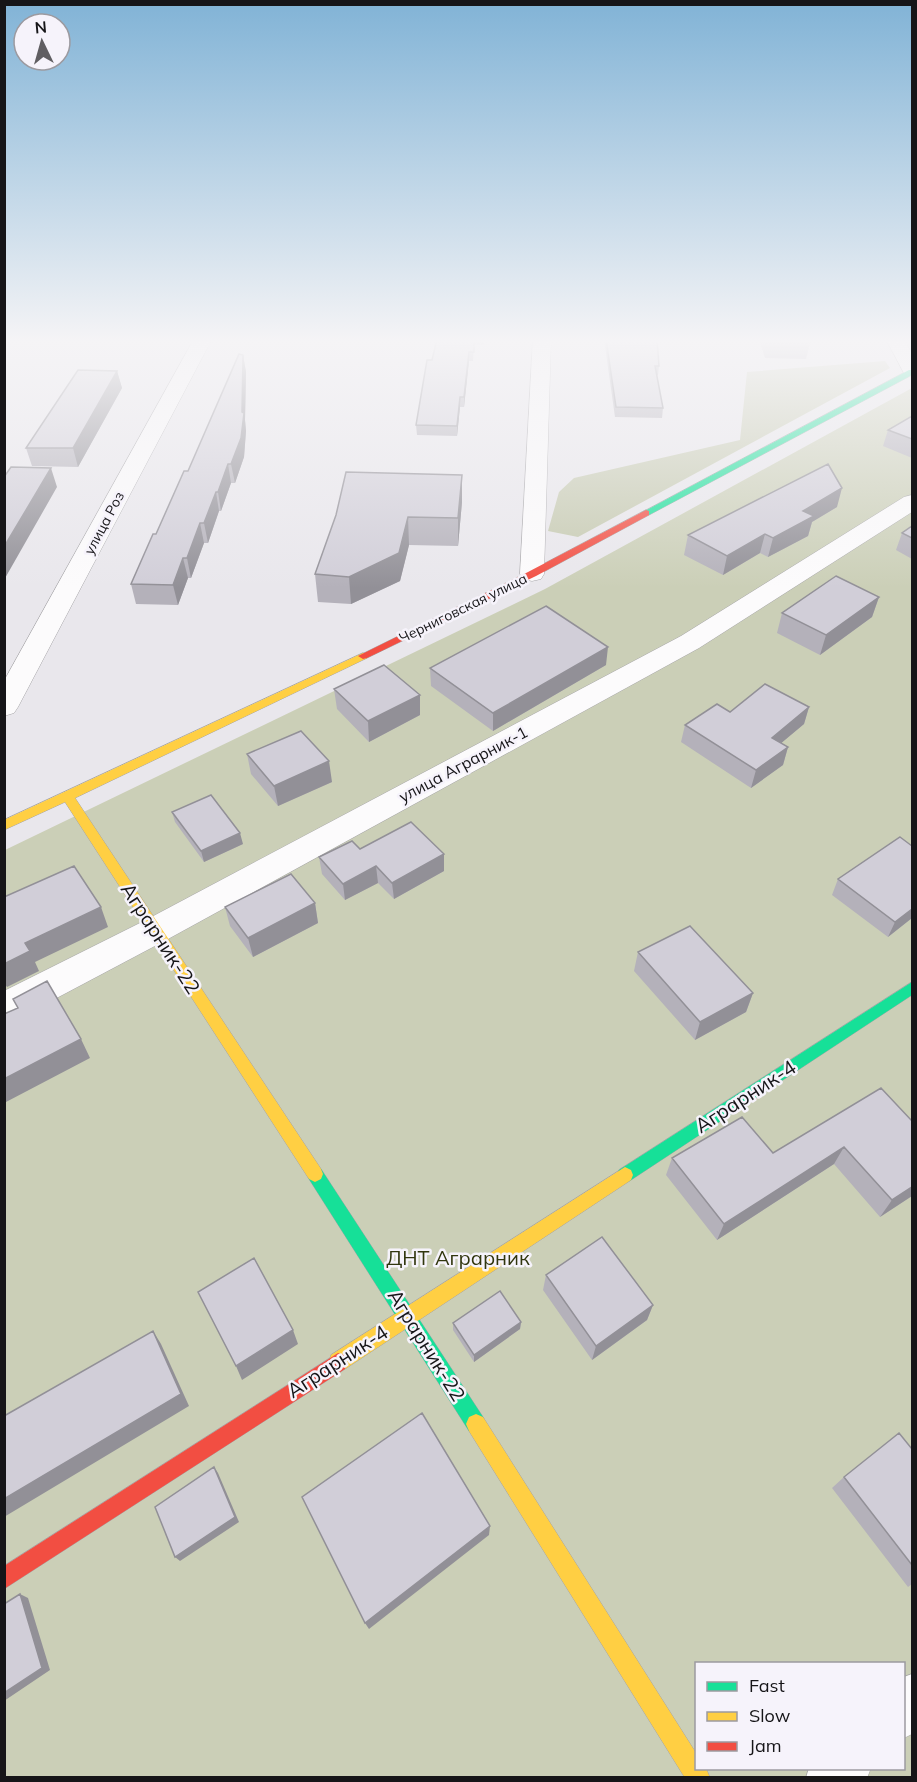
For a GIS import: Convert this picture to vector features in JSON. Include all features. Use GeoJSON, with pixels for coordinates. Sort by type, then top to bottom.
{"type":"FeatureCollection","features":[{"type":"Feature","properties":{"kind":"street","name":"улица Роз"},"geometry":{"type":"LineString","coordinates":[[4,707],[158,422]]}},
{"type":"Feature","properties":{"kind":"street"},"geometry":{"type":"LineString","coordinates":[[532,574],[538,422]]}},
{"type":"Feature","properties":{"kind":"street","name":"Черниговская улица"},"geometry":{"type":"LineString","coordinates":[[4,826],[532,574],[816,422]]}},
{"type":"Feature","properties":{"kind":"street","name":"улица Аграрник-1"},"geometry":{"type":"LineString","coordinates":[[4,1008],[156,930],[690,642],[912,502]]}},
{"type":"Feature","properties":{"kind":"street","name":"Аграрник-22"},"geometry":{"type":"LineString","coordinates":[[68,797],[408,1315],[699,1778]]}},
{"type":"Feature","properties":{"kind":"street","name":"Аграрник-4"},"geometry":{"type":"LineString","coordinates":[[4,1579],[912,988]]}},
{"type":"Feature","properties":{"kind":"green space"},"geometry":{"type":"Polygon","coordinates":[[[742,422],[790,422],[578,537],[548,531],[559,492],[574,478],[740,440],[742,422]]]}},
{"type":"Feature","properties":{"kind":"green space","name":"ДНТ Аграрник"},"geometry":{"type":"Polygon","coordinates":[[[850,422],[912,422],[912,1777],[5,1778],[5,850],[545,589],[850,422]]]}},
{"type":"Feature","properties":{"kind":"building"},"geometry":{"type":"Polygon","coordinates":[[[43,422],[88,422],[73,448],[26,448],[43,422]]]}},
{"type":"Feature","properties":{"kind":"building"},"geometry":{"type":"Polygon","coordinates":[[[209,422],[243,422],[241,438],[231,464],[228,464],[204,523],[200,523],[187,558],[183,558],[173,585],[131,584],[184,471],[188,471],[209,422]]]}},
{"type":"Feature","properties":{"kind":"building"},"geometry":{"type":"Polygon","coordinates":[[[416,422],[457,422],[457,426],[416,425],[416,422]]]}},
{"type":"Feature","properties":{"kind":"building"},"geometry":{"type":"Polygon","coordinates":[[[901,422],[912,422],[912,439],[888,430],[901,422]]]}},
{"type":"Feature","properties":{"kind":"building"},"geometry":{"type":"Polygon","coordinates":[[[828,464],[842,488],[803,511],[814,516],[773,538],[765,534],[727,556],[688,535],[828,464]]]}},
{"type":"Feature","properties":{"kind":"building"},"geometry":{"type":"Polygon","coordinates":[[[11,467],[51,468],[4,547],[4,477],[11,467]]]}},
{"type":"Feature","properties":{"kind":"building"},"geometry":{"type":"Polygon","coordinates":[[[346,472],[462,475],[458,518],[408,517],[399,553],[349,577],[315,574],[336,515],[346,472]]]}},
{"type":"Feature","properties":{"kind":"building"},"geometry":{"type":"Polygon","coordinates":[[[912,526],[912,538],[902,533],[912,526]]]}},
{"type":"Feature","properties":{"kind":"building"},"geometry":{"type":"Polygon","coordinates":[[[836,576],[879,597],[826,635],[782,613],[836,576]]]}},
{"type":"Feature","properties":{"kind":"building"},"geometry":{"type":"Polygon","coordinates":[[[546,606],[608,647],[493,713],[430,668],[546,606]]]}},
{"type":"Feature","properties":{"kind":"building"},"geometry":{"type":"Polygon","coordinates":[[[384,665],[420,695],[368,721],[334,689],[384,665]]]}},
{"type":"Feature","properties":{"kind":"building"},"geometry":{"type":"Polygon","coordinates":[[[765,684],[809,707],[772,738],[788,747],[756,770],[685,725],[717,704],[730,712],[765,684]]]}},
{"type":"Feature","properties":{"kind":"building"},"geometry":{"type":"Polygon","coordinates":[[[301,731],[329,761],[274,786],[247,754],[301,731]]]}},
{"type":"Feature","properties":{"kind":"building"},"geometry":{"type":"Polygon","coordinates":[[[211,795],[240,833],[201,851],[172,812],[211,795]]]}},
{"type":"Feature","properties":{"kind":"building"},"geometry":{"type":"Polygon","coordinates":[[[411,822],[444,854],[392,883],[376,866],[343,884],[319,857],[352,841],[360,849],[411,822]]]}},
{"type":"Feature","properties":{"kind":"building"},"geometry":{"type":"Polygon","coordinates":[[[900,837],[912,846],[912,909],[895,922],[838,879],[900,837]]]}},
{"type":"Feature","properties":{"kind":"building"},"geometry":{"type":"Polygon","coordinates":[[[74,866],[101,907],[25,943],[30,951],[4,964],[4,897],[74,866]]]}},
{"type":"Feature","properties":{"kind":"building"},"geometry":{"type":"Polygon","coordinates":[[[291,874],[315,903],[248,938],[225,907],[291,874]]]}},
{"type":"Feature","properties":{"kind":"building"},"geometry":{"type":"Polygon","coordinates":[[[690,926],[753,993],[700,1022],[638,952],[690,926]]]}},
{"type":"Feature","properties":{"kind":"building"},"geometry":{"type":"Polygon","coordinates":[[[47,981],[81,1039],[4,1079],[4,1014],[18,1008],[13,999],[47,981]]]}},
{"type":"Feature","properties":{"kind":"building"},"geometry":{"type":"Polygon","coordinates":[[[881,1088],[912,1121],[912,1187],[892,1200],[844,1147],[724,1224],[672,1158],[742,1117],[773,1153],[881,1088]]]}},
{"type":"Feature","properties":{"kind":"building"},"geometry":{"type":"Polygon","coordinates":[[[602,1237],[653,1305],[596,1346],[546,1275],[602,1237]]]}},
{"type":"Feature","properties":{"kind":"building"},"geometry":{"type":"Polygon","coordinates":[[[254,1258],[293,1330],[236,1366],[198,1292],[254,1258]]]}},
{"type":"Feature","properties":{"kind":"building"},"geometry":{"type":"Polygon","coordinates":[[[500,1291],[521,1322],[474,1355],[453,1323],[500,1291]]]}},
{"type":"Feature","properties":{"kind":"building"},"geometry":{"type":"Polygon","coordinates":[[[153,1331],[181,1394],[4,1499],[4,1416],[153,1331]]]}},
{"type":"Feature","properties":{"kind":"building"},"geometry":{"type":"Polygon","coordinates":[[[422,1413],[490,1526],[365,1623],[302,1497],[422,1413]]]}},
{"type":"Feature","properties":{"kind":"building"},"geometry":{"type":"Polygon","coordinates":[[[899,1433],[912,1449],[912,1565],[844,1477],[899,1433]]]}},
{"type":"Feature","properties":{"kind":"building"},"geometry":{"type":"Polygon","coordinates":[[[214,1467],[235,1517],[175,1557],[155,1507],[214,1467]]]}},
{"type":"Feature","properties":{"kind":"building"},"geometry":{"type":"Polygon","coordinates":[[[20,1594],[42,1668],[4,1693],[4,1604],[20,1594]]]}},
{"type":"Feature","properties":{"kind":"traffic: fast"},"geometry":{"type":"LineString","coordinates":[[646,513],[817,422]]}},
{"type":"Feature","properties":{"kind":"traffic: fast"},"geometry":{"type":"LineString","coordinates":[[625,1175],[912,988]]}},
{"type":"Feature","properties":{"kind":"traffic: fast"},"geometry":{"type":"LineString","coordinates":[[315,1174],[476,1424]]}},
{"type":"Feature","properties":{"kind":"traffic: slow"},"geometry":{"type":"LineString","coordinates":[[4,826],[363,656]]}},
{"type":"Feature","properties":{"kind":"traffic: slow"},"geometry":{"type":"LineString","coordinates":[[68,797],[315,1174]]}},
{"type":"Feature","properties":{"kind":"traffic: slow"},"geometry":{"type":"LineString","coordinates":[[338,1362],[625,1175]]}},
{"type":"Feature","properties":{"kind":"traffic: slow"},"geometry":{"type":"LineString","coordinates":[[476,1424],[699,1778]]}},
{"type":"Feature","properties":{"kind":"traffic: jam"},"geometry":{"type":"LineString","coordinates":[[363,656],[532,574],[646,513]]}},
{"type":"Feature","properties":{"kind":"traffic: jam"},"geometry":{"type":"LineString","coordinates":[[4,1579],[338,1362]]}}]}
